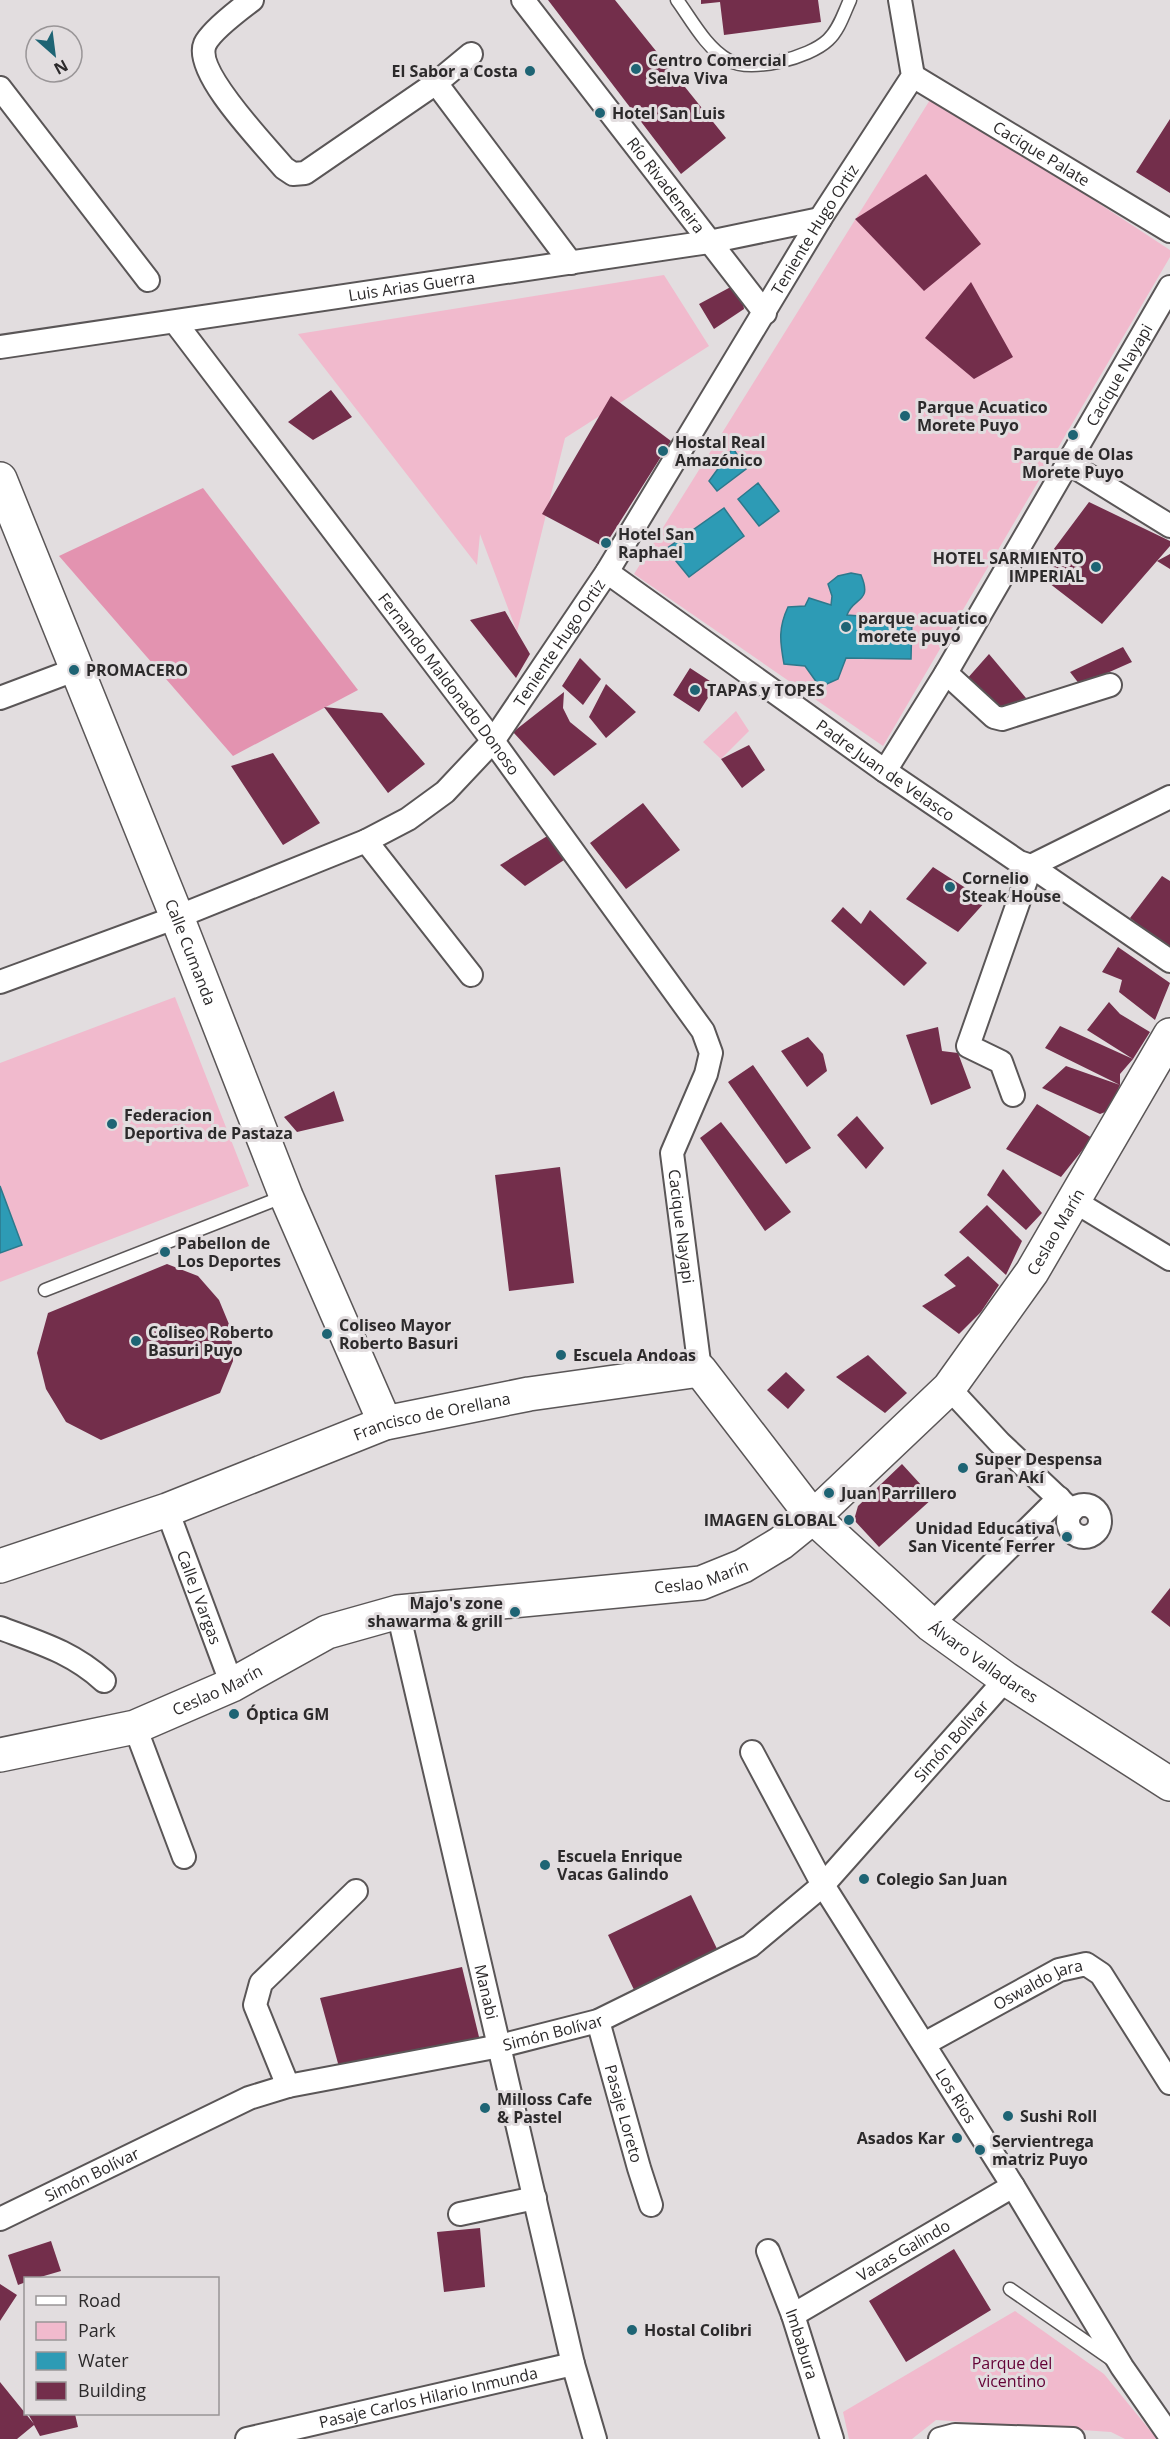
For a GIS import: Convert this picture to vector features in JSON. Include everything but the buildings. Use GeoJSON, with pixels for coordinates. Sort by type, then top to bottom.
{"type":"FeatureCollection","features":[{"type":"Feature","properties":{"kind":"street"},"geometry":{"type":"LineString","coordinates":[[252,0],[206,42],[203,57],[219,89],[284,168],[293,174],[305,173],[436,83],[471,54]]}},
{"type":"Feature","properties":{"kind":"street","name":"Río Rivadeneira"},"geometry":{"type":"LineString","coordinates":[[523,0],[765,313]]}},
{"type":"Feature","properties":{"kind":"street"},"geometry":{"type":"LineString","coordinates":[[900,0],[913,76]]}},
{"type":"Feature","properties":{"kind":"street","name":"Teniente Hugo Ortiz"},"geometry":{"type":"LineString","coordinates":[[0,982],[177,916],[366,841],[408,819],[445,792],[494,741],[607,572],[820,219],[913,76]]}},
{"type":"Feature","properties":{"kind":"street","name":"Cacique Palate"},"geometry":{"type":"LineString","coordinates":[[913,76],[1170,231]]}},
{"type":"Feature","properties":{"kind":"street"},"geometry":{"type":"LineString","coordinates":[[436,83],[571,263]]}},
{"type":"Feature","properties":{"kind":"street"},"geometry":{"type":"LineString","coordinates":[[0,88],[148,280]]}},
{"type":"Feature","properties":{"kind":"street","name":"Luis Arias Guerra"},"geometry":{"type":"LineString","coordinates":[[0,347],[709,242],[820,219]]}},
{"type":"Feature","properties":{"kind":"street","name":"Cacique Nayapi"},"geometry":{"type":"LineString","coordinates":[[885,771],[946,673],[1170,287]]}},
{"type":"Feature","properties":{"kind":"street","name":"Fernando Maldonado Donoso"},"geometry":{"type":"LineString","coordinates":[[175,322],[494,741],[703,1031],[711,1053]]}},
{"type":"Feature","properties":{"kind":"street"},"geometry":{"type":"LineString","coordinates":[[1068,463],[1170,526]]}},
{"type":"Feature","properties":{"kind":"street","name":"Calle Cumanda"},"geometry":{"type":"LineString","coordinates":[[0,480],[177,916],[286,1196],[385,1423]]}},
{"type":"Feature","properties":{"kind":"street","name":"Padre Juan de Velasco"},"geometry":{"type":"LineString","coordinates":[[607,572],[885,771],[1019,862],[1031,866],[1170,961]]}},
{"type":"Feature","properties":{"kind":"street"},"geometry":{"type":"LineString","coordinates":[[0,698],[77,669]]}},
{"type":"Feature","properties":{"kind":"street"},"geometry":{"type":"LineString","coordinates":[[946,673],[994,717],[1002,719],[1110,685]]}},
{"type":"Feature","properties":{"kind":"street"},"geometry":{"type":"LineString","coordinates":[[1013,1095],[1001,1062],[968,1046],[1031,866],[1170,797]]}},
{"type":"Feature","properties":{"kind":"street"},"geometry":{"type":"LineString","coordinates":[[366,841],[471,975]]}},
{"type":"Feature","properties":{"kind":"street","name":"Ceslao Marín"},"geometry":{"type":"LineString","coordinates":[[0,1755],[135,1726],[232,1685],[327,1632],[398,1612],[701,1583],[743,1566],[781,1543],[813,1517],[949,1388],[1032,1272],[1170,1035]]}},
{"type":"Feature","properties":{"kind":"street","name":"Cacique Nayapi"},"geometry":{"type":"LineString","coordinates":[[700,1370],[672,1153],[706,1074],[711,1053]]}},
{"type":"Feature","properties":{"kind":"street"},"geometry":{"type":"LineString","coordinates":[[1074,1201],[1170,1259]]}},
{"type":"Feature","properties":{"kind":"street"},"geometry":{"type":"LineString","coordinates":[[700,1370],[813,1517]]}},
{"type":"Feature","properties":{"kind":"street","name":"Francisco de Orellana"},"geometry":{"type":"LineString","coordinates":[[0,1566],[168,1510],[385,1423],[529,1394],[700,1370]]}},
{"type":"Feature","properties":{"kind":"street"},"geometry":{"type":"LineString","coordinates":[[931,1625],[1066,1505],[1000,1443],[949,1388]]}},
{"type":"Feature","properties":{"kind":"street","name":"Calle J Vargas"},"geometry":{"type":"LineString","coordinates":[[168,1510],[232,1685]]}},
{"type":"Feature","properties":{"kind":"street","name":"Álvaro Valladares"},"geometry":{"type":"LineString","coordinates":[[813,1517],[931,1625],[1006,1679],[1170,1784]]}},
{"type":"Feature","properties":{"kind":"street","name":"Manabi"},"geometry":{"type":"LineString","coordinates":[[398,1612],[573,2364],[595,2439]]}},
{"type":"Feature","properties":{"kind":"street"},"geometry":{"type":"LineString","coordinates":[[0,1628],[60,1649],[87,1665],[104,1681]]}},
{"type":"Feature","properties":{"kind":"street","name":"Simón Bolívar"},"geometry":{"type":"LineString","coordinates":[[0,2219],[249,2098],[288,2086],[500,2046],[598,2021],[750,1946],[823,1885],[1006,1679]]}},
{"type":"Feature","properties":{"kind":"street"},"geometry":{"type":"LineString","coordinates":[[135,1726],[184,1857]]}},
{"type":"Feature","properties":{"kind":"street","name":"Los Rios"},"geometry":{"type":"LineString","coordinates":[[752,1752],[823,1885],[1013,2186],[1122,2367],[1170,2436]]}},
{"type":"Feature","properties":{"kind":"street"},"geometry":{"type":"LineString","coordinates":[[288,2086],[255,2005],[256,1995],[261,1983],[356,1891]]}},
{"type":"Feature","properties":{"kind":"street","name":"Oswaldo Jara"},"geometry":{"type":"LineString","coordinates":[[924,2044],[1059,1970],[1086,1964],[1101,1974],[1170,2083]]}},
{"type":"Feature","properties":{"kind":"street","name":"Pasaje Loreto"},"geometry":{"type":"LineString","coordinates":[[598,2021],[651,2205]]}},
{"type":"Feature","properties":{"kind":"street","name":"Vacas Galindo"},"geometry":{"type":"LineString","coordinates":[[793,2315],[1013,2186]]}},
{"type":"Feature","properties":{"kind":"street"},"geometry":{"type":"LineString","coordinates":[[460,2214],[535,2198]]}},
{"type":"Feature","properties":{"kind":"street","name":"Imbabura"},"geometry":{"type":"LineString","coordinates":[[768,2251],[793,2315],[832,2439]]}},
{"type":"Feature","properties":{"kind":"street","name":"Pasaje Carlos Hilario Inmunda"},"geometry":{"type":"LineString","coordinates":[[247,2439],[573,2364]]}},
{"type":"Feature","properties":{"kind":"street"},"geometry":{"type":"LineString","coordinates":[[940,2439],[955,2435],[1073,2439]]}},
{"type":"Feature","properties":{"kind":"lane"},"geometry":{"type":"LineString","coordinates":[[677,0],[714,49],[729,61],[770,63],[790,61],[813,51],[829,40],[839,25],[850,0]]}},
{"type":"Feature","properties":{"kind":"lane"},"geometry":{"type":"LineString","coordinates":[[45,1290],[286,1196]]}},
{"type":"Feature","properties":{"kind":"lane"},"geometry":{"type":"LineString","coordinates":[[1010,2289],[1122,2367]]}},
{"type":"Feature","properties":{"kind":"green space","name":"Parque Acuatico Morete Puyo"},"geometry":{"type":"Polygon","coordinates":[[[933,95],[1170,250],[1170,257],[883,746],[634,574],[933,95]]]}},
{"type":"Feature","properties":{"kind":"green space"},"geometry":{"type":"Polygon","coordinates":[[[664,275],[709,346],[565,438],[517,632],[480,534],[477,565],[298,334],[664,275]]]}},
{"type":"Feature","properties":{"kind":"green space"},"geometry":{"type":"Polygon","coordinates":[[[736,711],[749,731],[721,759],[703,742],[736,711]]]}},
{"type":"Feature","properties":{"kind":"green space","name":"Federacion Deportiva de Pastaza"},"geometry":{"type":"Polygon","coordinates":[[[175,997],[249,1186],[0,1282],[0,1063],[175,997]]]}},
{"type":"Feature","properties":{"kind":"green space","name":"Parque del vicentino"},"geometry":{"type":"Polygon","coordinates":[[[1015,2311],[1104,2374],[1157,2439],[1125,2439],[1111,2432],[936,2420],[912,2439],[849,2439],[843,2412],[1015,2311]]]}},
{"type":"Feature","properties":{"kind":"shaded area"},"geometry":{"type":"Polygon","coordinates":[[[203,488],[358,690],[233,756],[59,556],[203,488]]]}},
{"type":"Feature","properties":{"kind":"water"},"geometry":{"type":"Polygon","coordinates":[[[733,448],[746,469],[717,491],[709,481],[733,448]]]}},
{"type":"Feature","properties":{"kind":"water"},"geometry":{"type":"Polygon","coordinates":[[[758,483],[779,511],[759,526],[738,499],[758,483]]]}},
{"type":"Feature","properties":{"kind":"water"},"geometry":{"type":"Polygon","coordinates":[[[724,508],[744,536],[689,577],[666,549],[724,508]]]}},
{"type":"Feature","properties":{"kind":"water","name":"parque acuatico morete puyo"},"geometry":{"type":"Polygon","coordinates":[[[851,573],[861,575],[865,591],[847,615],[912,620],[911,659],[846,658],[838,679],[820,687],[805,666],[784,664],[781,628],[788,607],[805,606],[809,598],[831,605],[832,596],[828,584],[838,576],[851,573]]]}},
{"type":"Feature","properties":{"kind":"water"},"geometry":{"type":"Polygon","coordinates":[[[0,1186],[22,1245],[0,1253],[0,1186]]]}},
{"type":"Feature","properties":{"kind":"place","name":"Centro Comercial Selva Viva"},"geometry":{"type":"Point","coordinates":[636,69]}},
{"type":"Feature","properties":{"kind":"place","name":"El Sabor a Costa"},"geometry":{"type":"Point","coordinates":[530,71]}},
{"type":"Feature","properties":{"kind":"place","name":"Hotel San Luis"},"geometry":{"type":"Point","coordinates":[600,113]}},
{"type":"Feature","properties":{"kind":"place","name":"Parque Acuatico Morete Puyo"},"geometry":{"type":"Point","coordinates":[905,416]}},
{"type":"Feature","properties":{"kind":"place","name":"Parque de Olas Morete Puyo"},"geometry":{"type":"Point","coordinates":[1073,435]}},
{"type":"Feature","properties":{"kind":"place","name":"Hostal Real Amazónico"},"geometry":{"type":"Point","coordinates":[663,451]}},
{"type":"Feature","properties":{"kind":"place","name":"Hotel San Raphael"},"geometry":{"type":"Point","coordinates":[606,543]}},
{"type":"Feature","properties":{"kind":"place","name":"HOTEL SARMIENTO IMPERIAL"},"geometry":{"type":"Point","coordinates":[1096,567]}},
{"type":"Feature","properties":{"kind":"place","name":"parque acuatico morete puyo"},"geometry":{"type":"Point","coordinates":[846,627]}},
{"type":"Feature","properties":{"kind":"place","name":"PROMACERO"},"geometry":{"type":"Point","coordinates":[74,670]}},
{"type":"Feature","properties":{"kind":"place","name":"TAPAS y TOPES"},"geometry":{"type":"Point","coordinates":[695,690]}},
{"type":"Feature","properties":{"kind":"place","name":"Cornelio Steak House"},"geometry":{"type":"Point","coordinates":[950,887]}},
{"type":"Feature","properties":{"kind":"place","name":"Federacion Deportiva de Pastaza"},"geometry":{"type":"Point","coordinates":[112,1124]}},
{"type":"Feature","properties":{"kind":"place","name":"Pabellon de Los Deportes"},"geometry":{"type":"Point","coordinates":[165,1252]}},
{"type":"Feature","properties":{"kind":"place","name":"Coliseo Mayor Roberto Basuri"},"geometry":{"type":"Point","coordinates":[327,1334]}},
{"type":"Feature","properties":{"kind":"place","name":"Coliseo Roberto Basuri Puyo"},"geometry":{"type":"Point","coordinates":[136,1341]}},
{"type":"Feature","properties":{"kind":"place","name":"Escuela Andoas"},"geometry":{"type":"Point","coordinates":[561,1355]}},
{"type":"Feature","properties":{"kind":"place","name":"Super Despensa Gran Akí"},"geometry":{"type":"Point","coordinates":[963,1468]}},
{"type":"Feature","properties":{"kind":"place","name":"Juan Parrillero"},"geometry":{"type":"Point","coordinates":[829,1493]}},
{"type":"Feature","properties":{"kind":"place","name":"IMAGEN GLOBAL"},"geometry":{"type":"Point","coordinates":[849,1520]}},
{"type":"Feature","properties":{"kind":"place","name":"Unidad Educativa San Vicente Ferrer"},"geometry":{"type":"Point","coordinates":[1067,1537]}},
{"type":"Feature","properties":{"kind":"place","name":"Majo's zone shawarma & grill"},"geometry":{"type":"Point","coordinates":[515,1612]}},
{"type":"Feature","properties":{"kind":"place","name":"Óptica GM"},"geometry":{"type":"Point","coordinates":[234,1714]}},
{"type":"Feature","properties":{"kind":"place","name":"Escuela Enrique Vacas Galindo"},"geometry":{"type":"Point","coordinates":[545,1865]}},
{"type":"Feature","properties":{"kind":"place","name":"Colegio San Juan"},"geometry":{"type":"Point","coordinates":[864,1879]}},
{"type":"Feature","properties":{"kind":"place","name":"Milloss Cafe & Pastel"},"geometry":{"type":"Point","coordinates":[485,2108]}},
{"type":"Feature","properties":{"kind":"place","name":"Sushi Roll"},"geometry":{"type":"Point","coordinates":[1008,2116]}},
{"type":"Feature","properties":{"kind":"place","name":"Asados Kar"},"geometry":{"type":"Point","coordinates":[957,2138]}},
{"type":"Feature","properties":{"kind":"place","name":"Servientrega matriz Puyo"},"geometry":{"type":"Point","coordinates":[980,2150]}},
{"type":"Feature","properties":{"kind":"place","name":"Hostal Colibri"},"geometry":{"type":"Point","coordinates":[632,2330]}}]}
